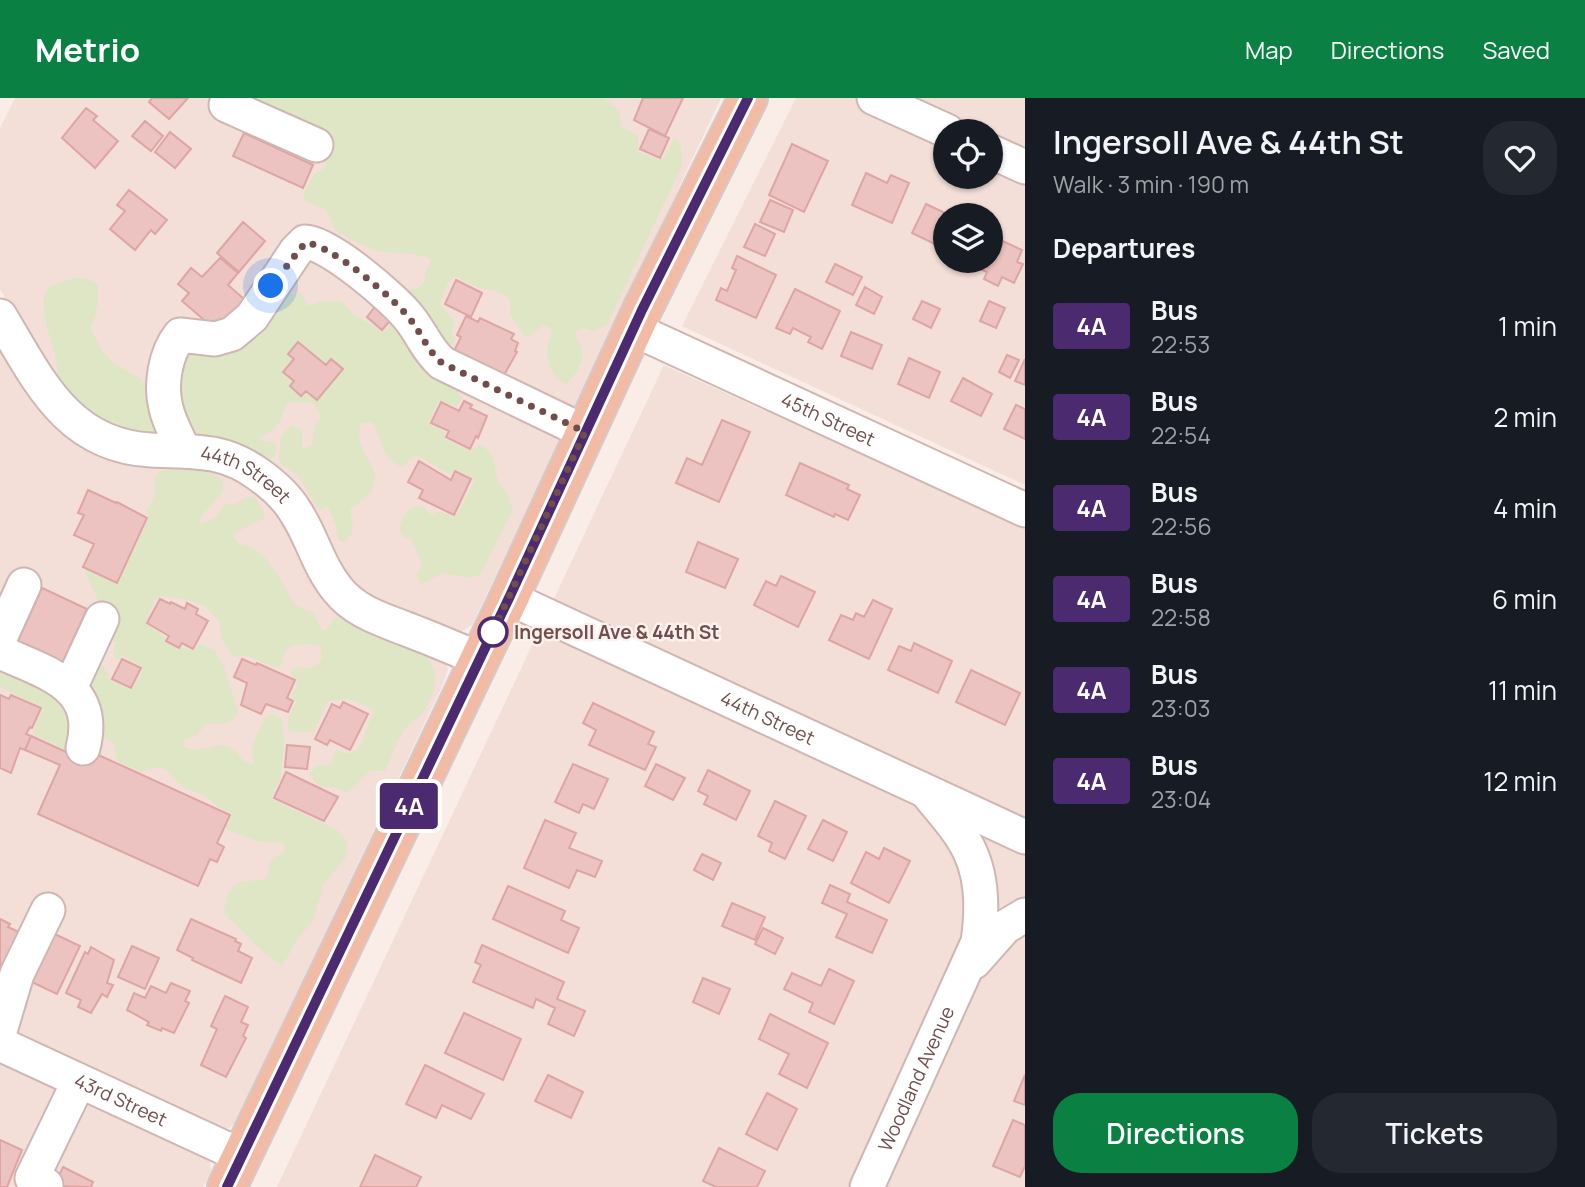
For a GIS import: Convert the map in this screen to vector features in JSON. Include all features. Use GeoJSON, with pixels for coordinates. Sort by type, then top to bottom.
{"type":"FeatureCollection","features":[{"type":"Feature","properties":{"kind":"main road"},"geometry":{"type":"LineString","coordinates":[[234,1171],[509,598],[633,329],[748,98]]}},
{"type":"Feature","properties":{"kind":"street"},"geometry":{"type":"LineString","coordinates":[[230,98],[226,104],[316,145]]}},
{"type":"Feature","properties":{"kind":"street"},"geometry":{"type":"LineString","coordinates":[[874,98],[933,125]]}},
{"type":"Feature","properties":{"kind":"street"},"geometry":{"type":"LineString","coordinates":[[1003,158],[1025,167]]}},
{"type":"Feature","properties":{"kind":"street"},"geometry":{"type":"LineString","coordinates":[[183,449],[166,411],[163,395],[171,346],[180,335],[215,338],[232,334],[252,317],[296,251],[305,243],[313,242],[329,250],[399,306],[412,320],[431,354],[442,363],[585,432]]}},
{"type":"Feature","properties":{"kind":"street","name":"44th Street"},"geometry":{"type":"LineString","coordinates":[[0,316],[45,391],[73,422],[110,441],[131,447],[204,452],[247,466],[268,482],[296,511],[327,576],[355,606],[380,621],[480,659]]}},
{"type":"Feature","properties":{"kind":"street","name":"45th Street"},"geometry":{"type":"LineString","coordinates":[[633,329],[1025,510]]}},
{"type":"Feature","properties":{"kind":"street"},"geometry":{"type":"LineString","coordinates":[[0,638],[24,585]]}},
{"type":"Feature","properties":{"kind":"street","name":"44th Street"},"geometry":{"type":"LineString","coordinates":[[509,598],[1025,837]]}},
{"type":"Feature","properties":{"kind":"street"},"geometry":{"type":"LineString","coordinates":[[70,688],[102,619]]}},
{"type":"Feature","properties":{"kind":"street"},"geometry":{"type":"LineString","coordinates":[[0,652],[64,681],[78,696],[85,711],[86,736],[83,748]]}},
{"type":"Feature","properties":{"kind":"street","name":"Woodland Avenue"},"geometry":{"type":"LineString","coordinates":[[867,1187],[966,972],[978,942],[983,912],[979,880],[964,840],[926,791]]}},
{"type":"Feature","properties":{"kind":"street"},"geometry":{"type":"LineString","coordinates":[[0,1031],[17,974],[48,910]]}},
{"type":"Feature","properties":{"kind":"street","name":"Woodland Avenue"},"geometry":{"type":"LineString","coordinates":[[966,972],[1005,927],[1025,915]]}},
{"type":"Feature","properties":{"kind":"street","name":"43rd Street"},"geometry":{"type":"LineString","coordinates":[[0,1044],[79,1081],[234,1171]]}},
{"type":"Feature","properties":{"kind":"street"},"geometry":{"type":"LineString","coordinates":[[46,1187],[32,1178],[79,1081]]}},
{"type":"Feature","properties":{"kind":"shaded area"},"geometry":{"type":"Polygon","coordinates":[[[15,98],[721,98],[472,625],[459,633],[392,612],[347,580],[310,509],[57,385],[0,289],[0,128],[15,98]]]}},
{"type":"Feature","properties":{"kind":"shaded area"},"geometry":{"type":"Polygon","coordinates":[[[796,98],[1025,98],[1025,485],[682,326],[796,98]]]}},
{"type":"Feature","properties":{"kind":"shaded area"},"geometry":{"type":"Polygon","coordinates":[[[0,340],[29,391],[226,471],[266,496],[297,543],[444,660],[448,669],[235,1123],[229,1128],[216,1129],[0,1028],[0,340]]]}},
{"type":"Feature","properties":{"kind":"shaded area"},"geometry":{"type":"Polygon","coordinates":[[[664,365],[1025,529],[1025,1187],[277,1187],[664,365]]]}},
{"type":"Feature","properties":{"kind":"shaded area"},"geometry":{"type":"Polygon","coordinates":[[[0,1058],[209,1157],[211,1171],[203,1187],[0,1187],[0,1058]]]}},
{"type":"Feature","properties":{"kind":"green space"},"geometry":{"type":"Polygon","coordinates":[[[258,98],[604,98],[619,111],[621,127],[638,135],[638,152],[659,160],[663,159],[673,140],[677,139],[681,146],[682,165],[607,325],[594,331],[583,328],[576,331],[582,352],[581,363],[566,385],[553,373],[549,362],[547,351],[551,328],[543,325],[530,336],[525,336],[510,315],[510,299],[506,296],[477,287],[456,276],[448,282],[440,305],[454,320],[452,332],[455,340],[445,367],[448,385],[456,388],[462,399],[456,407],[439,400],[429,423],[446,433],[444,439],[471,451],[480,445],[491,454],[498,479],[512,506],[512,511],[480,575],[468,578],[443,573],[422,584],[418,582],[417,574],[422,563],[411,540],[404,537],[399,529],[403,516],[414,506],[422,507],[431,515],[438,511],[456,517],[475,479],[455,469],[450,475],[419,456],[415,456],[402,467],[396,464],[387,455],[374,424],[370,422],[362,423],[359,433],[360,443],[373,469],[374,486],[368,495],[350,509],[352,530],[344,542],[339,541],[328,507],[320,510],[318,508],[298,476],[282,465],[279,458],[281,436],[292,425],[302,430],[302,450],[312,445],[314,426],[321,418],[312,404],[286,404],[278,424],[260,438],[261,441],[272,442],[277,446],[274,457],[265,462],[160,436],[124,432],[88,415],[57,385],[58,373],[45,320],[44,297],[48,288],[72,279],[84,278],[98,284],[98,305],[91,328],[94,336],[103,352],[114,363],[141,379],[150,393],[182,348],[280,295],[301,293],[308,306],[341,301],[355,315],[383,332],[392,323],[405,293],[425,281],[426,269],[432,260],[364,246],[336,230],[325,209],[306,202],[303,195],[312,178],[326,167],[325,157],[312,139],[258,104],[258,98]]]}},
{"type":"Feature","properties":{"kind":"green space"},"geometry":{"type":"Polygon","coordinates":[[[165,470],[203,471],[223,480],[223,492],[203,514],[199,521],[201,524],[216,518],[224,504],[235,504],[249,496],[256,498],[265,515],[264,519],[233,535],[237,541],[263,556],[296,606],[313,613],[322,630],[326,630],[337,617],[353,620],[423,652],[435,673],[432,696],[422,713],[403,731],[385,771],[370,771],[349,792],[319,786],[309,775],[316,766],[331,764],[336,750],[349,754],[360,748],[373,712],[350,700],[328,701],[314,731],[291,733],[288,730],[288,718],[296,702],[291,696],[299,682],[291,675],[291,671],[296,667],[317,665],[322,659],[321,646],[304,644],[290,647],[281,666],[277,668],[245,655],[233,657],[222,640],[219,621],[205,606],[185,599],[161,596],[155,600],[145,622],[166,638],[163,641],[179,649],[182,647],[194,651],[199,644],[214,650],[223,664],[238,712],[228,722],[206,724],[196,736],[184,740],[184,747],[203,749],[223,745],[236,752],[244,762],[252,764],[254,762],[251,747],[262,723],[272,713],[282,719],[284,742],[281,777],[271,799],[337,830],[347,841],[346,857],[324,884],[312,923],[298,938],[281,965],[258,948],[225,915],[225,910],[230,890],[243,882],[267,878],[270,861],[284,851],[285,844],[257,841],[230,831],[226,828],[233,814],[218,807],[206,796],[183,787],[165,769],[157,767],[141,772],[117,761],[113,743],[100,734],[70,740],[65,750],[32,734],[43,708],[0,687],[0,654],[49,671],[100,664],[110,680],[132,690],[144,668],[122,655],[118,661],[113,654],[115,643],[104,623],[85,570],[118,584],[149,518],[146,511],[153,500],[155,479],[165,470]]]}},
{"type":"Feature","properties":{"kind":"building"},"geometry":{"type":"Polygon","coordinates":[[[152,98],[188,98],[169,119],[149,102],[152,98]]]}},
{"type":"Feature","properties":{"kind":"building"},"geometry":{"type":"Polygon","coordinates":[[[643,98],[683,98],[665,136],[634,120],[643,98]]]}},
{"type":"Feature","properties":{"kind":"building"},"geometry":{"type":"Polygon","coordinates":[[[86,108],[97,116],[93,120],[118,141],[95,168],[62,138],[86,108]]]}},
{"type":"Feature","properties":{"kind":"building"},"geometry":{"type":"Polygon","coordinates":[[[145,121],[163,136],[151,151],[132,136],[145,121]]]}},
{"type":"Feature","properties":{"kind":"building"},"geometry":{"type":"Polygon","coordinates":[[[649,129],[669,138],[660,158],[640,149],[649,129]]]}},
{"type":"Feature","properties":{"kind":"building"},"geometry":{"type":"Polygon","coordinates":[[[170,132],[191,149],[175,168],[155,152],[170,132]]]}},
{"type":"Feature","properties":{"kind":"building"},"geometry":{"type":"Polygon","coordinates":[[[244,133],[313,165],[303,188],[233,156],[244,133]]]}},
{"type":"Feature","properties":{"kind":"building"},"geometry":{"type":"Polygon","coordinates":[[[792,144],[828,161],[804,212],[769,195],[792,144]]]}},
{"type":"Feature","properties":{"kind":"building"},"geometry":{"type":"Polygon","coordinates":[[[866,173],[887,183],[891,175],[909,183],[892,223],[852,205],[866,173]]]}},
{"type":"Feature","properties":{"kind":"building"},"geometry":{"type":"Polygon","coordinates":[[[129,190],[167,220],[155,234],[151,230],[135,250],[110,229],[125,211],[117,205],[129,190]]]}},
{"type":"Feature","properties":{"kind":"building"},"geometry":{"type":"Polygon","coordinates":[[[770,200],[793,210],[784,232],[760,222],[770,200]]]}},
{"type":"Feature","properties":{"kind":"building"},"geometry":{"type":"Polygon","coordinates":[[[926,204],[933,207],[933,243],[912,233],[926,204]]]}},
{"type":"Feature","properties":{"kind":"building"},"geometry":{"type":"Polygon","coordinates":[[[243,222],[265,241],[239,272],[217,253],[243,222]]]}},
{"type":"Feature","properties":{"kind":"building"},"geometry":{"type":"Polygon","coordinates":[[[755,224],[775,234],[765,256],[744,247],[755,224]]]}},
{"type":"Feature","properties":{"kind":"building"},"geometry":{"type":"Polygon","coordinates":[[[1003,241],[1022,250],[1017,262],[1023,264],[1014,283],[1002,277],[998,286],[984,279],[987,273],[1003,273],[1003,241]]]}},
{"type":"Feature","properties":{"kind":"building"},"geometry":{"type":"Polygon","coordinates":[[[737,256],[776,275],[756,318],[716,300],[721,288],[727,291],[736,270],[732,268],[737,256]]]}},
{"type":"Feature","properties":{"kind":"building"},"geometry":{"type":"Polygon","coordinates":[[[220,258],[238,273],[228,285],[244,299],[217,331],[182,301],[189,293],[178,284],[191,268],[202,277],[220,258]]]}},
{"type":"Feature","properties":{"kind":"building"},"geometry":{"type":"Polygon","coordinates":[[[835,264],[862,277],[853,295],[826,282],[835,264]]]}},
{"type":"Feature","properties":{"kind":"building"},"geometry":{"type":"Polygon","coordinates":[[[456,280],[482,293],[471,317],[445,304],[456,280]]]}},
{"type":"Feature","properties":{"kind":"building"},"geometry":{"type":"Polygon","coordinates":[[[865,287],[882,297],[874,314],[856,305],[865,287]]]}},
{"type":"Feature","properties":{"kind":"building"},"geometry":{"type":"Polygon","coordinates":[[[795,289],[840,311],[822,349],[808,342],[811,337],[793,328],[790,334],[776,328],[795,289]]]}},
{"type":"Feature","properties":{"kind":"building"},"geometry":{"type":"Polygon","coordinates":[[[922,301],[940,309],[931,328],[913,319],[922,301]]]}},
{"type":"Feature","properties":{"kind":"building"},"geometry":{"type":"Polygon","coordinates":[[[989,301],[1005,308],[996,328],[980,321],[989,301]]]}},
{"type":"Feature","properties":{"kind":"building"},"geometry":{"type":"Polygon","coordinates":[[[378,303],[394,316],[382,330],[367,317],[378,303]]]}},
{"type":"Feature","properties":{"kind":"building"},"geometry":{"type":"Polygon","coordinates":[[[466,316],[478,322],[480,318],[514,334],[511,339],[518,343],[517,352],[504,375],[451,357],[461,337],[457,335],[466,316]]]}},
{"type":"Feature","properties":{"kind":"building"},"geometry":{"type":"Polygon","coordinates":[[[851,332],[882,345],[872,369],[841,356],[851,332]]]}},
{"type":"Feature","properties":{"kind":"building"},"geometry":{"type":"Polygon","coordinates":[[[298,342],[326,365],[331,359],[343,369],[317,400],[306,391],[301,396],[290,386],[294,381],[283,372],[294,359],[288,354],[298,342]]]}},
{"type":"Feature","properties":{"kind":"building"},"geometry":{"type":"Polygon","coordinates":[[[1007,355],[1019,360],[1010,378],[999,372],[1007,355]]]}},
{"type":"Feature","properties":{"kind":"building"},"geometry":{"type":"Polygon","coordinates":[[[909,358],[940,372],[929,398],[898,384],[909,358]]]}},
{"type":"Feature","properties":{"kind":"building"},"geometry":{"type":"Polygon","coordinates":[[[1025,359],[1025,385],[1015,381],[1025,359]]]}},
{"type":"Feature","properties":{"kind":"building"},"geometry":{"type":"Polygon","coordinates":[[[963,378],[992,394],[981,416],[951,401],[963,378]]]}},
{"type":"Feature","properties":{"kind":"building"},"geometry":{"type":"Polygon","coordinates":[[[464,401],[472,405],[470,408],[487,416],[470,449],[446,437],[449,431],[431,423],[441,402],[459,411],[464,401]]]}},
{"type":"Feature","properties":{"kind":"building"},"geometry":{"type":"Polygon","coordinates":[[[1016,405],[1025,409],[1025,439],[1004,429],[1016,405]]]}},
{"type":"Feature","properties":{"kind":"building"},"geometry":{"type":"Polygon","coordinates":[[[722,420],[750,432],[719,502],[676,483],[687,458],[702,465],[722,420]]]}},
{"type":"Feature","properties":{"kind":"building"},"geometry":{"type":"Polygon","coordinates":[[[419,461],[451,480],[455,471],[471,479],[454,515],[419,498],[423,490],[408,482],[419,461]]]}},
{"type":"Feature","properties":{"kind":"building"},"geometry":{"type":"Polygon","coordinates":[[[800,463],[849,485],[847,489],[860,495],[848,520],[835,514],[834,517],[786,495],[800,463]]]}},
{"type":"Feature","properties":{"kind":"building"},"geometry":{"type":"Polygon","coordinates":[[[88,490],[147,518],[117,583],[83,567],[94,544],[74,535],[84,515],[78,513],[88,490]]]}},
{"type":"Feature","properties":{"kind":"building"},"geometry":{"type":"Polygon","coordinates":[[[698,542],[738,559],[725,588],[686,572],[698,542]]]}},
{"type":"Feature","properties":{"kind":"building"},"geometry":{"type":"Polygon","coordinates":[[[781,576],[815,592],[798,627],[754,605],[766,581],[776,586],[781,576]]]}},
{"type":"Feature","properties":{"kind":"building"},"geometry":{"type":"Polygon","coordinates":[[[42,588],[87,609],[60,668],[15,647],[42,588]]]}},
{"type":"Feature","properties":{"kind":"building"},"geometry":{"type":"Polygon","coordinates":[[[160,599],[185,609],[187,603],[198,609],[196,614],[208,621],[193,649],[182,643],[179,648],[166,641],[169,636],[147,623],[160,599]]]}},
{"type":"Feature","properties":{"kind":"building"},"geometry":{"type":"Polygon","coordinates":[[[873,600],[892,609],[869,659],[829,640],[841,615],[853,620],[856,613],[864,617],[873,600]]]}},
{"type":"Feature","properties":{"kind":"building"},"geometry":{"type":"Polygon","coordinates":[[[914,643],[952,661],[938,693],[888,670],[899,646],[911,651],[914,643]]]}},
{"type":"Feature","properties":{"kind":"building"},"geometry":{"type":"Polygon","coordinates":[[[122,659],[141,668],[131,688],[112,679],[122,659]]]}},
{"type":"Feature","properties":{"kind":"building"},"geometry":{"type":"Polygon","coordinates":[[[242,659],[295,680],[287,698],[293,701],[288,712],[266,704],[261,714],[241,705],[247,683],[234,677],[242,659]]]}},
{"type":"Feature","properties":{"kind":"building"},"geometry":{"type":"Polygon","coordinates":[[[971,670],[1020,693],[1005,725],[956,702],[971,670]]]}},
{"type":"Feature","properties":{"kind":"building"},"geometry":{"type":"Polygon","coordinates":[[[0,695],[9,699],[11,695],[41,708],[32,728],[30,727],[26,734],[31,736],[25,750],[20,748],[11,773],[0,768],[0,695]]]}},
{"type":"Feature","properties":{"kind":"building"},"geometry":{"type":"Polygon","coordinates":[[[343,702],[368,714],[350,750],[330,740],[327,745],[315,739],[332,704],[340,708],[343,702]]]}},
{"type":"Feature","properties":{"kind":"building"},"geometry":{"type":"Polygon","coordinates":[[[593,703],[654,732],[648,744],[656,747],[645,770],[589,745],[596,730],[583,723],[593,703]]]}},
{"type":"Feature","properties":{"kind":"building"},"geometry":{"type":"Polygon","coordinates":[[[31,736],[66,752],[70,742],[230,815],[217,843],[224,847],[217,862],[210,859],[198,886],[38,814],[60,765],[25,750],[31,736]]]}},
{"type":"Feature","properties":{"kind":"building"},"geometry":{"type":"Polygon","coordinates":[[[287,745],[310,747],[307,769],[285,767],[287,745]]]}},
{"type":"Feature","properties":{"kind":"building"},"geometry":{"type":"Polygon","coordinates":[[[573,764],[608,779],[594,809],[583,804],[579,813],[555,802],[573,764]]]}},
{"type":"Feature","properties":{"kind":"building"},"geometry":{"type":"Polygon","coordinates":[[[656,764],[685,778],[673,800],[645,786],[656,764]]]}},
{"type":"Feature","properties":{"kind":"building"},"geometry":{"type":"Polygon","coordinates":[[[708,770],[750,791],[736,820],[704,804],[708,796],[698,791],[708,770]]]}},
{"type":"Feature","properties":{"kind":"building"},"geometry":{"type":"Polygon","coordinates":[[[286,772],[338,797],[324,821],[274,798],[286,772]]]}},
{"type":"Feature","properties":{"kind":"building"},"geometry":{"type":"Polygon","coordinates":[[[775,801],[806,816],[785,859],[769,851],[772,843],[758,836],[775,801]]]}},
{"type":"Feature","properties":{"kind":"building"},"geometry":{"type":"Polygon","coordinates":[[[545,820],[576,833],[569,848],[602,861],[595,877],[577,870],[569,888],[524,868],[545,820]]]}},
{"type":"Feature","properties":{"kind":"building"},"geometry":{"type":"Polygon","coordinates":[[[823,820],[847,832],[833,861],[808,849],[823,820]]]}},
{"type":"Feature","properties":{"kind":"building"},"geometry":{"type":"Polygon","coordinates":[[[884,848],[910,861],[889,903],[851,883],[866,852],[879,859],[884,848]]]}},
{"type":"Feature","properties":{"kind":"building"},"geometry":{"type":"Polygon","coordinates":[[[702,854],[721,863],[713,880],[694,870],[702,854]]]}},
{"type":"Feature","properties":{"kind":"building"},"geometry":{"type":"Polygon","coordinates":[[[830,885],[850,894],[847,902],[887,920],[872,953],[836,937],[847,914],[822,903],[830,885]]]}},
{"type":"Feature","properties":{"kind":"building"},"geometry":{"type":"Polygon","coordinates":[[[508,886],[565,911],[561,920],[579,928],[568,953],[493,919],[508,886]]]}},
{"type":"Feature","properties":{"kind":"building"},"geometry":{"type":"Polygon","coordinates":[[[732,903],[765,917],[755,940],[722,926],[732,903]]]}},
{"type":"Feature","properties":{"kind":"building"},"geometry":{"type":"Polygon","coordinates":[[[0,919],[19,932],[5,962],[4,972],[0,970],[0,919]]]}},
{"type":"Feature","properties":{"kind":"building"},"geometry":{"type":"Polygon","coordinates":[[[191,919],[236,939],[235,941],[241,944],[238,951],[252,958],[241,983],[177,950],[191,919]]]}},
{"type":"Feature","properties":{"kind":"building"},"geometry":{"type":"Polygon","coordinates":[[[763,928],[783,938],[775,954],[755,944],[763,928]]]}},
{"type":"Feature","properties":{"kind":"building"},"geometry":{"type":"Polygon","coordinates":[[[44,929],[80,946],[57,994],[21,977],[44,929]]]}},
{"type":"Feature","properties":{"kind":"building"},"geometry":{"type":"Polygon","coordinates":[[[482,945],[564,982],[557,999],[585,1011],[574,1036],[548,1024],[555,1008],[536,999],[533,1008],[473,982],[481,965],[475,962],[482,945]]]}},
{"type":"Feature","properties":{"kind":"building"},"geometry":{"type":"Polygon","coordinates":[[[132,946],[159,958],[145,989],[118,977],[132,946]]]}},
{"type":"Feature","properties":{"kind":"building"},"geometry":{"type":"Polygon","coordinates":[[[91,947],[114,960],[107,983],[113,985],[107,997],[102,994],[91,1013],[78,1007],[81,1000],[66,993],[85,952],[88,954],[91,947]]]}},
{"type":"Feature","properties":{"kind":"building"},"geometry":{"type":"Polygon","coordinates":[[[829,969],[854,981],[834,1024],[809,1012],[813,1003],[784,989],[792,973],[821,986],[829,969]]]}},
{"type":"Feature","properties":{"kind":"building"},"geometry":{"type":"Polygon","coordinates":[[[703,978],[730,989],[719,1014],[693,1002],[703,978]]]}},
{"type":"Feature","properties":{"kind":"building"},"geometry":{"type":"Polygon","coordinates":[[[171,983],[190,991],[185,1001],[189,1003],[174,1033],[147,1025],[149,1022],[127,1010],[134,993],[145,998],[151,986],[166,993],[171,983]]]}},
{"type":"Feature","properties":{"kind":"building"},"geometry":{"type":"Polygon","coordinates":[[[225,996],[248,1007],[241,1022],[248,1025],[243,1036],[246,1038],[226,1077],[201,1065],[217,1029],[211,1026],[225,996]]]}},
{"type":"Feature","properties":{"kind":"building"},"geometry":{"type":"Polygon","coordinates":[[[464,1013],[521,1039],[503,1080],[445,1053],[464,1013]]]}},
{"type":"Feature","properties":{"kind":"building"},"geometry":{"type":"Polygon","coordinates":[[[770,1014],[828,1043],[807,1088],[779,1074],[789,1054],[759,1039],[770,1014]]]}},
{"type":"Feature","properties":{"kind":"building"},"geometry":{"type":"Polygon","coordinates":[[[425,1065],[484,1094],[471,1119],[442,1105],[436,1118],[406,1104],[425,1065]]]}},
{"type":"Feature","properties":{"kind":"building"},"geometry":{"type":"Polygon","coordinates":[[[548,1075],[583,1092],[571,1118],[535,1101],[548,1075]]]}},
{"type":"Feature","properties":{"kind":"building"},"geometry":{"type":"Polygon","coordinates":[[[1025,1075],[1025,1105],[1014,1101],[1025,1075]]]}},
{"type":"Feature","properties":{"kind":"building"},"geometry":{"type":"Polygon","coordinates":[[[767,1093],[797,1109],[777,1150],[746,1134],[767,1093]]]}},
{"type":"Feature","properties":{"kind":"building"},"geometry":{"type":"Polygon","coordinates":[[[1013,1120],[1025,1125],[1025,1166],[1020,1177],[993,1166],[1013,1120]]]}},
{"type":"Feature","properties":{"kind":"building"},"geometry":{"type":"Polygon","coordinates":[[[0,1140],[22,1150],[7,1187],[0,1187],[0,1140]]]}},
{"type":"Feature","properties":{"kind":"building"},"geometry":{"type":"Polygon","coordinates":[[[719,1148],[765,1171],[757,1187],[716,1187],[703,1181],[719,1148]]]}},
{"type":"Feature","properties":{"kind":"building"},"geometry":{"type":"Polygon","coordinates":[[[375,1155],[421,1177],[416,1187],[360,1187],[375,1155]]]}},
{"type":"Feature","properties":{"kind":"building"},"geometry":{"type":"Polygon","coordinates":[[[63,1167],[93,1182],[91,1187],[54,1186],[63,1167]]]}},
{"type":"Feature","properties":{"kind":"bus line","name":"4A"},"geometry":{"type":"LineString","coordinates":[[227,1187],[509,598],[642,310],[748,98]]}},
{"type":"Feature","properties":{"kind":"place","name":"Ingersoll Ave & 44th St"},"geometry":{"type":"Point","coordinates":[493,632]}},
{"type":"Feature","properties":{"kind":"route"},"geometry":{"type":"LineString","coordinates":[[271,286],[296,251],[305,243],[313,242],[329,250],[399,306],[412,320],[431,354],[442,363],[585,432],[490,638],[493,632]]}}]}
